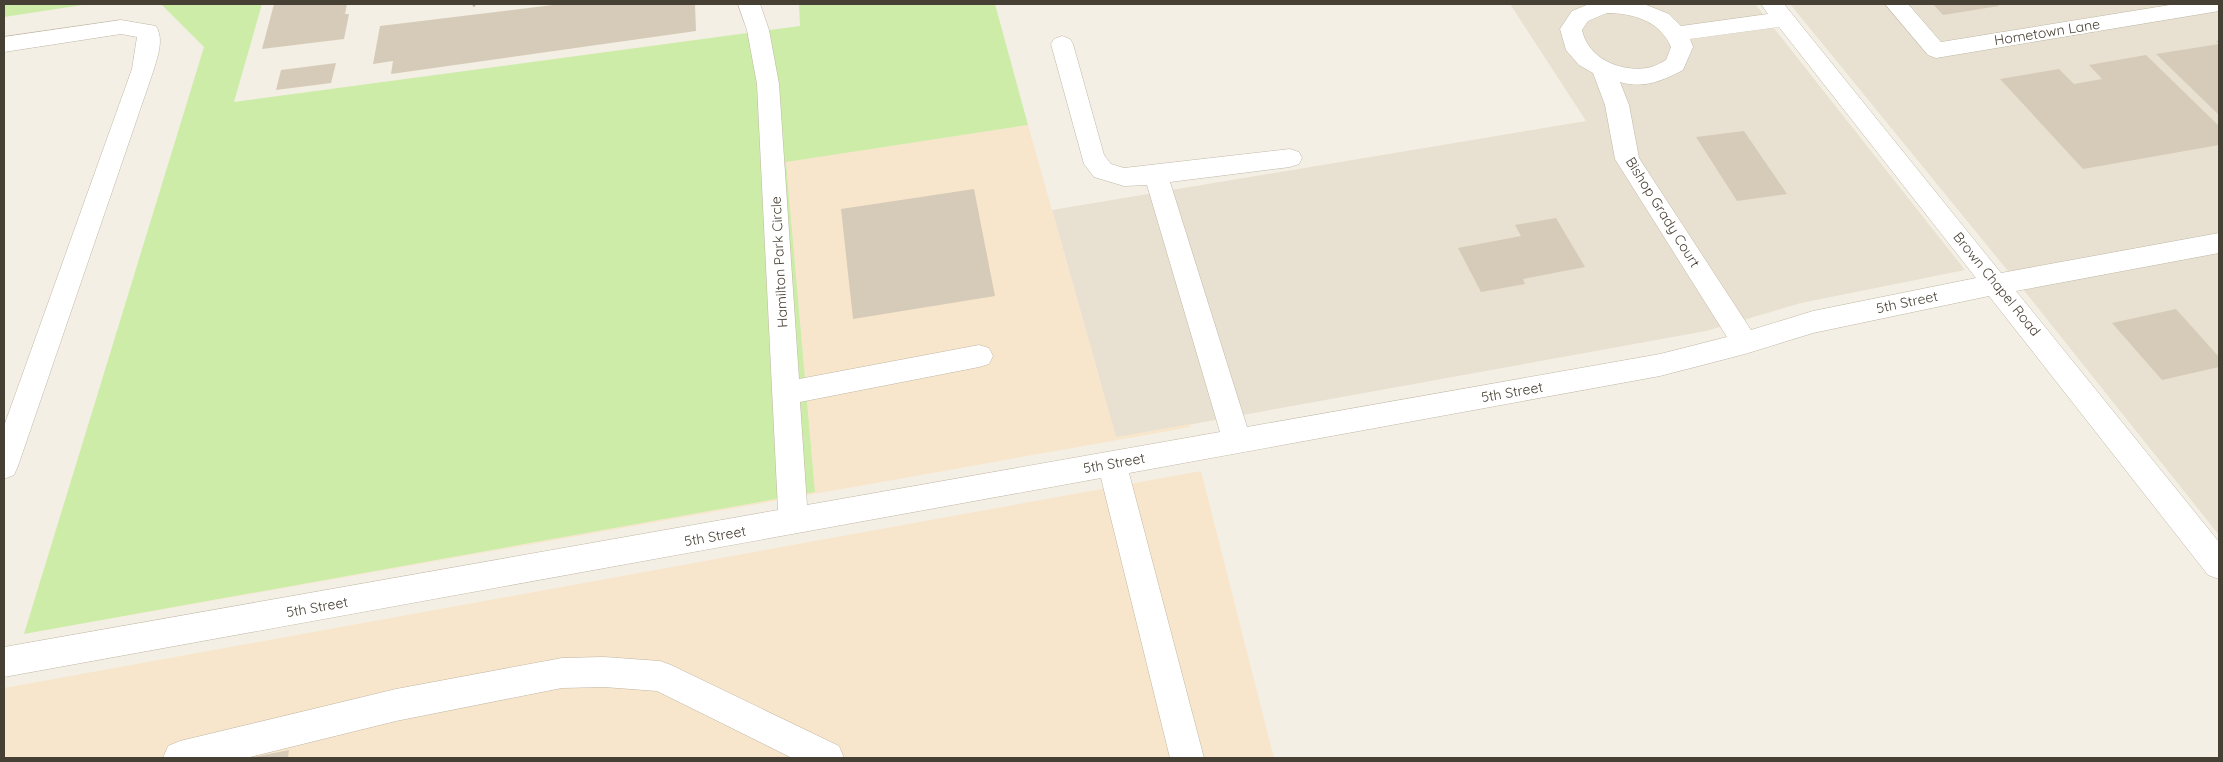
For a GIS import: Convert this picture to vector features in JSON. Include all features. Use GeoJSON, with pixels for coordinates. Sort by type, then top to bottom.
{"type":"FeatureCollection","features":[{"type":"Feature","properties":{"kind":"street","name":"Hamilton Park Circle"},"geometry":{"type":"LineString","coordinates":[[749,4],[758,30],[768,84],[793,522]]}},
{"type":"Feature","properties":{"kind":"street","name":"Hometown Lane"},"geometry":{"type":"LineString","coordinates":[[1896,4],[1936,50],[2219,4]]}},
{"type":"Feature","properties":{"kind":"street"},"geometry":{"type":"LineString","coordinates":[[1604,5],[1629,7],[1646,12],[1667,24],[1676,34],[1682,47],[1681,54],[1675,65],[1662,73],[1634,77],[1604,70],[1578,52],[1573,44],[1571,29],[1578,16],[1604,5]]}},
{"type":"Feature","properties":{"kind":"street"},"geometry":{"type":"LineString","coordinates":[[1676,34],[1779,12]]}},
{"type":"Feature","properties":{"kind":"street","name":"Brown Chapel Road"},"geometry":{"type":"LineString","coordinates":[[1779,12],[2219,565]]}},
{"type":"Feature","properties":{"kind":"street"},"geometry":{"type":"LineString","coordinates":[[4,44],[121,28],[148,31],[149,44],[143,69],[4,466]]}},
{"type":"Feature","properties":{"kind":"street"},"geometry":{"type":"LineString","coordinates":[[1062,44],[1093,158],[1103,170],[1124,177],[1156,175],[1290,158]]}},
{"type":"Feature","properties":{"kind":"street","name":"Bishop Grady Court"},"geometry":{"type":"LineString","coordinates":[[1604,70],[1616,104],[1627,158],[1745,343]]}},
{"type":"Feature","properties":{"kind":"street"},"geometry":{"type":"LineString","coordinates":[[1156,175],[1238,441]]}},
{"type":"Feature","properties":{"kind":"street","name":"5th Street"},"geometry":{"type":"LineString","coordinates":[[4,662],[1660,365],[1745,343],[1813,322],[1997,284],[2219,243]]}},
{"type":"Feature","properties":{"kind":"street"},"geometry":{"type":"LineString","coordinates":[[786,393],[979,356]]}},
{"type":"Feature","properties":{"kind":"street"},"geometry":{"type":"LineString","coordinates":[[1112,464],[1187,758]]}},
{"type":"Feature","properties":{"kind":"street"},"geometry":{"type":"LineString","coordinates":[[180,758],[396,705],[562,673],[604,672],[660,676],[828,758]]}},
{"type":"Feature","properties":{"kind":"shaded area"},"geometry":{"type":"Polygon","coordinates":[[[1510,4],[1755,4],[1965,270],[1801,303],[1706,331],[1116,438],[1052,210],[1586,121],[1510,4]]]}},
{"type":"Feature","properties":{"kind":"shaded area"},"geometry":{"type":"Polygon","coordinates":[[[1790,4],[2219,4],[2219,535],[2030,298],[1790,4]]]}},
{"type":"Feature","properties":{"kind":"shaded area"},"geometry":{"type":"Polygon","coordinates":[[[1028,125],[1116,437],[1190,424],[1191,427],[77,625],[815,492],[786,161],[1028,125]]]}},
{"type":"Feature","properties":{"kind":"shaded area"},"geometry":{"type":"Polygon","coordinates":[[[1201,471],[1274,758],[4,758],[4,688],[1201,471]]]}},
{"type":"Feature","properties":{"kind":"green space"},"geometry":{"type":"Polygon","coordinates":[[[4,4],[89,4],[4,17],[4,4]]]}},
{"type":"Feature","properties":{"kind":"green space"},"geometry":{"type":"Polygon","coordinates":[[[161,4],[262,4],[234,102],[800,26],[799,4],[995,4],[1028,125],[786,162],[815,492],[24,634],[204,47],[161,4]]]}},
{"type":"Feature","properties":{"kind":"building"},"geometry":{"type":"Polygon","coordinates":[[[274,4],[347,4],[345,14],[349,14],[344,39],[262,49],[274,4]]]}},
{"type":"Feature","properties":{"kind":"building"},"geometry":{"type":"Polygon","coordinates":[[[561,4],[695,4],[696,31],[391,74],[393,61],[373,64],[380,26],[561,4]]]}},
{"type":"Feature","properties":{"kind":"building"},"geometry":{"type":"Polygon","coordinates":[[[1933,4],[1997,4],[1999,6],[1943,15],[1933,4]]]}},
{"type":"Feature","properties":{"kind":"building"},"geometry":{"type":"Polygon","coordinates":[[[2219,44],[2219,115],[2156,54],[2219,44]]]}},
{"type":"Feature","properties":{"kind":"building"},"geometry":{"type":"Polygon","coordinates":[[[2146,55],[2219,126],[2219,145],[2083,169],[2000,79],[2059,69],[2074,84],[2102,79],[2089,65],[2146,55]]]}},
{"type":"Feature","properties":{"kind":"building"},"geometry":{"type":"Polygon","coordinates":[[[336,63],[331,83],[276,90],[281,70],[336,63]]]}},
{"type":"Feature","properties":{"kind":"building"},"geometry":{"type":"Polygon","coordinates":[[[1744,131],[1787,194],[1737,201],[1696,137],[1744,131]]]}},
{"type":"Feature","properties":{"kind":"building"},"geometry":{"type":"Polygon","coordinates":[[[974,189],[995,296],[853,319],[841,209],[974,189]]]}},
{"type":"Feature","properties":{"kind":"building"},"geometry":{"type":"Polygon","coordinates":[[[1556,218],[1585,267],[1523,279],[1525,284],[1481,292],[1458,248],[1521,236],[1515,225],[1556,218]]]}},
{"type":"Feature","properties":{"kind":"building"},"geometry":{"type":"Polygon","coordinates":[[[2176,309],[2219,357],[2219,367],[2162,380],[2112,323],[2176,309]]]}},
{"type":"Feature","properties":{"kind":"building"},"geometry":{"type":"Polygon","coordinates":[[[289,750],[288,758],[254,758],[254,757],[289,750]]]}}]}
